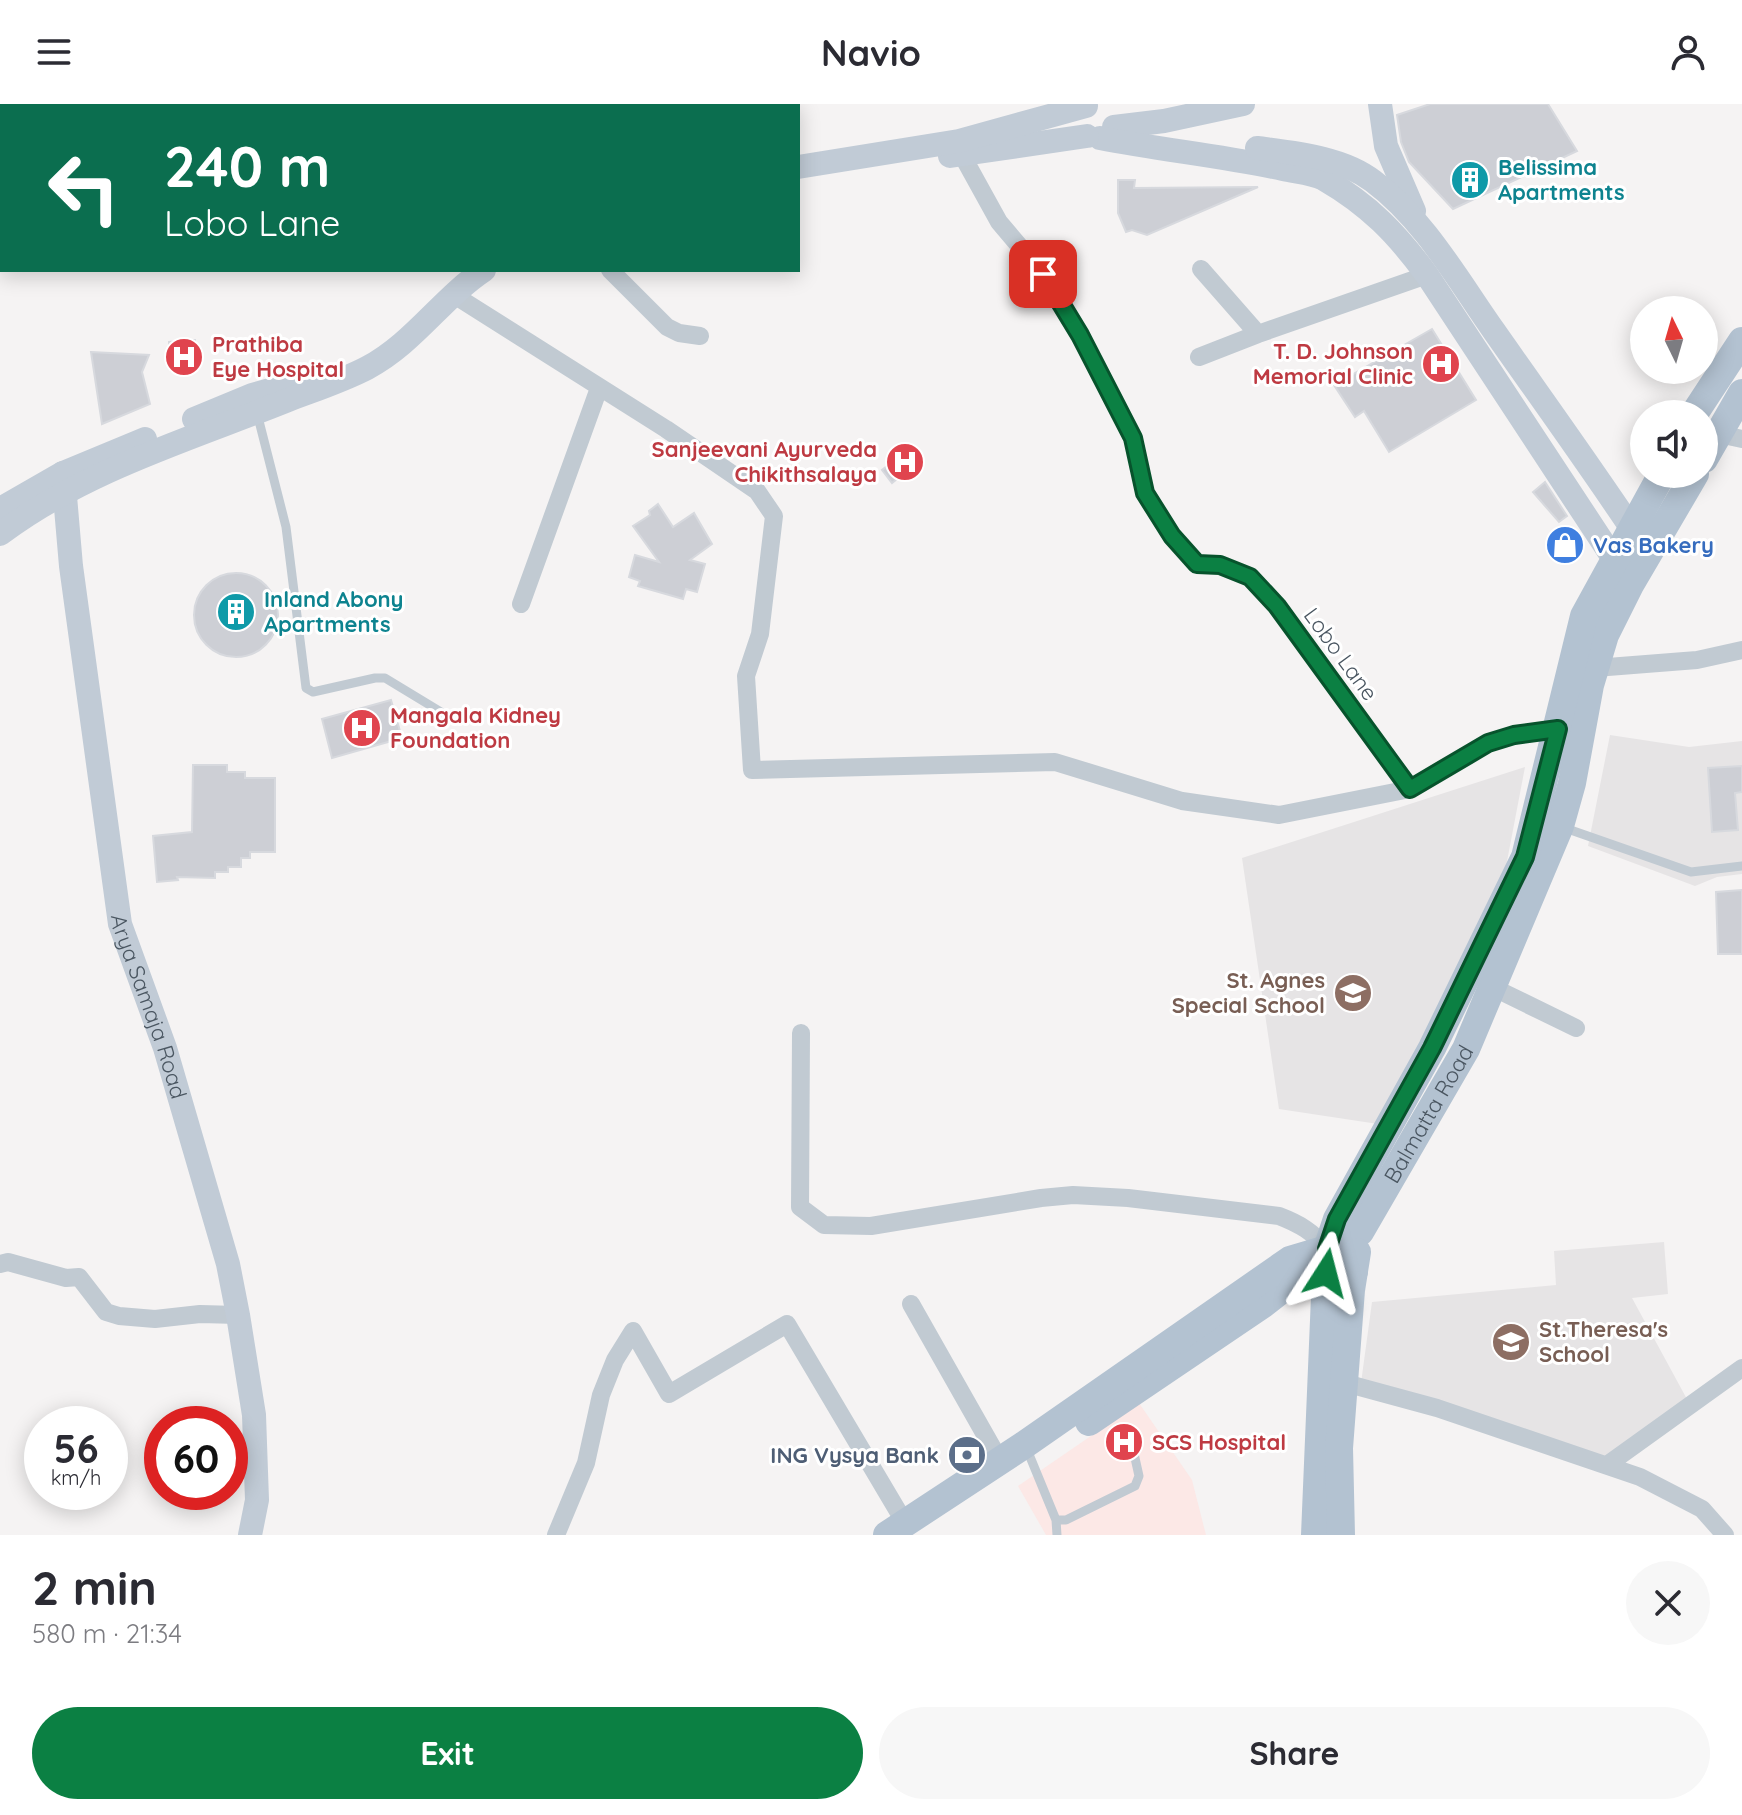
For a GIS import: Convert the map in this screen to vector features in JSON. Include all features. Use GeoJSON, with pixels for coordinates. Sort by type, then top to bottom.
{"type":"FeatureCollection","features":[{"type":"Feature","properties":{"kind":"main road"},"geometry":{"type":"LineString","coordinates":[[1703,400],[1742,341]]}},
{"type":"Feature","properties":{"kind":"main road"},"geometry":{"type":"LineString","coordinates":[[1730,436],[1742,393]]}},
{"type":"Feature","properties":{"kind":"main road"},"geometry":{"type":"LineString","coordinates":[[1315,1535],[1326,1261],[1337,1219],[1432,1048],[1525,857],[1584,616],[1654,488]]}},
{"type":"Feature","properties":{"kind":"main road","name":"Balmatta Road"},"geometry":{"type":"LineString","coordinates":[[1360,1232],[1466,1049],[1560,826],[1605,635],[1630,585],[1687,488]]}},
{"type":"Feature","properties":{"kind":"main road"},"geometry":{"type":"LineString","coordinates":[[1326,1261],[1360,1232]]}},
{"type":"Feature","properties":{"kind":"main road"},"geometry":{"type":"LineString","coordinates":[[1341,1535],[1339,1448],[1360,1232]]}},
{"type":"Feature","properties":{"kind":"main road"},"geometry":{"type":"LineString","coordinates":[[905,1531],[1029,1452],[1290,1260],[1326,1261],[1354,1271]]}},
{"type":"Feature","properties":{"kind":"main road"},"geometry":{"type":"LineString","coordinates":[[905,1531],[1000,1461],[1029,1452]]}},
{"type":"Feature","properties":{"kind":"street"},"geometry":{"type":"LineString","coordinates":[[1030,104],[1093,106]]}},
{"type":"Feature","properties":{"kind":"street"},"geometry":{"type":"LineString","coordinates":[[800,181],[1103,133],[1243,104]]}},
{"type":"Feature","properties":{"kind":"street"},"geometry":{"type":"LineString","coordinates":[[1380,104],[1386,146],[1414,209],[1407,230]]}},
{"type":"Feature","properties":{"kind":"street"},"geometry":{"type":"LineString","coordinates":[[1093,106],[1078,119],[1103,133],[1214,142],[1320,159],[1371,179],[1407,230],[1427,275],[1630,585]]}},
{"type":"Feature","properties":{"kind":"street"},"geometry":{"type":"LineString","coordinates":[[800,167],[959,141],[1093,106]]}},
{"type":"Feature","properties":{"kind":"street","name":"Lobo Lane"},"geometry":{"type":"LineString","coordinates":[[962,155],[999,222],[1043,274],[1080,335],[1133,438],[1145,493],[1172,536],[1197,564],[1220,565],[1250,577],[1277,606],[1410,789]]}},
{"type":"Feature","properties":{"kind":"street"},"geometry":{"type":"LineString","coordinates":[[1407,230],[1444,260],[1649,554]]}},
{"type":"Feature","properties":{"kind":"street"},"geometry":{"type":"LineString","coordinates":[[1201,269],[1258,334]]}},
{"type":"Feature","properties":{"kind":"street"},"geometry":{"type":"LineString","coordinates":[[0,534],[65,483],[252,395],[308,379],[369,350],[458,272]]}},
{"type":"Feature","properties":{"kind":"street"},"geometry":{"type":"LineString","coordinates":[[0,509],[257,413],[369,367],[395,350],[482,272]]}},
{"type":"Feature","properties":{"kind":"street"},"geometry":{"type":"LineString","coordinates":[[612,272],[667,327],[679,333],[700,336]]}},
{"type":"Feature","properties":{"kind":"street"},"geometry":{"type":"LineString","coordinates":[[1199,357],[1427,275]]}},
{"type":"Feature","properties":{"kind":"street"},"geometry":{"type":"LineString","coordinates":[[454,295],[666,429],[757,491],[774,516],[760,634],[746,676],[752,770],[1055,762],[1182,801],[1279,815],[1410,789],[1488,743],[1514,735],[1558,729]]}},
{"type":"Feature","properties":{"kind":"street"},"geometry":{"type":"LineString","coordinates":[[521,604],[599,388]]}},
{"type":"Feature","properties":{"kind":"street","name":"Arya Samaja Road"},"geometry":{"type":"LineString","coordinates":[[65,483],[71,566],[120,924],[165,1048],[228,1264],[238,1315],[254,1415],[257,1500],[250,1535]]}},
{"type":"Feature","properties":{"kind":"street"},"geometry":{"type":"LineString","coordinates":[[1595,668],[1697,660],[1742,650]]}},
{"type":"Feature","properties":{"kind":"street"},"geometry":{"type":"LineString","coordinates":[[1492,987],[1576,1028]]}},
{"type":"Feature","properties":{"kind":"street"},"geometry":{"type":"LineString","coordinates":[[801,1033],[800,1207],[824,1225],[871,1226],[1041,1198],[1128,1198],[1279,1216],[1300,1224],[1316,1235],[1326,1261]]}},
{"type":"Feature","properties":{"kind":"street"},"geometry":{"type":"LineString","coordinates":[[0,1264],[8,1262],[66,1278],[79,1277],[106,1312],[119,1316],[155,1319],[200,1314],[238,1315]]}},
{"type":"Feature","properties":{"kind":"street"},"geometry":{"type":"LineString","coordinates":[[911,1304],[1000,1461]]}},
{"type":"Feature","properties":{"kind":"street"},"geometry":{"type":"LineString","coordinates":[[556,1535],[586,1463],[601,1395],[615,1360],[633,1331],[669,1394],[787,1324],[905,1531]]}},
{"type":"Feature","properties":{"kind":"street"},"geometry":{"type":"LineString","coordinates":[[1607,1465],[1742,1368]]}},
{"type":"Feature","properties":{"kind":"street"},"geometry":{"type":"LineString","coordinates":[[1345,1383],[1437,1408],[1640,1477],[1702,1509],[1725,1535]]}},
{"type":"Feature","properties":{"kind":"lane"},"geometry":{"type":"LineString","coordinates":[[257,413],[286,527],[306,688],[313,692],[380,677],[446,715]]}},
{"type":"Feature","properties":{"kind":"lane"},"geometry":{"type":"LineString","coordinates":[[1560,826],[1691,872],[1742,866]]}},
{"type":"Feature","properties":{"kind":"lane"},"geometry":{"type":"LineString","coordinates":[[1056,1520],[1066,1520],[1135,1486],[1139,1476],[1131,1440]]}},
{"type":"Feature","properties":{"kind":"lane"},"geometry":{"type":"LineString","coordinates":[[1029,1452],[1056,1520],[1057,1535]]}},
{"type":"Feature","properties":{"kind":"shaded area"},"geometry":{"type":"Polygon","coordinates":[[[1610,735],[1689,747],[1742,741],[1742,874],[1717,877],[1695,886],[1588,846],[1610,735]]]}},
{"type":"Feature","properties":{"kind":"shaded area","name":"St. Agnes Special School"},"geometry":{"type":"Polygon","coordinates":[[[1525,767],[1504,877],[1378,1124],[1279,1109],[1242,858],[1525,767]]]}},
{"type":"Feature","properties":{"kind":"shaded area","name":"St.Theresa's School"},"geometry":{"type":"Polygon","coordinates":[[[1664,1242],[1668,1294],[1632,1298],[1688,1401],[1606,1460],[1361,1383],[1372,1302],[1556,1285],[1554,1251],[1664,1242]]]}},
{"type":"Feature","properties":{"kind":"shaded area","name":"SCS Hospital"},"geometry":{"type":"Polygon","coordinates":[[[1139,1403],[1192,1480],[1206,1535],[1046,1535],[1018,1486],[1139,1403]]]}},
{"type":"Feature","properties":{"kind":"building","name":"Belissima Apartments"},"geometry":{"type":"Polygon","coordinates":[[[1430,104],[1548,104],[1577,151],[1453,209],[1409,162],[1401,142],[1397,115],[1430,104]]]}},
{"type":"Feature","properties":{"kind":"building"},"geometry":{"type":"Polygon","coordinates":[[[1118,180],[1135,180],[1134,188],[1258,187],[1147,235],[1132,230],[1126,232],[1118,213],[1118,180]]]}},
{"type":"Feature","properties":{"kind":"building"},"geometry":{"type":"Polygon","coordinates":[[[1432,329],[1476,400],[1389,452],[1364,411],[1355,417],[1334,385],[1432,329]]]}},
{"type":"Feature","properties":{"kind":"building"},"geometry":{"type":"Polygon","coordinates":[[[195,340],[197,369],[171,371],[169,342],[195,340]]]}},
{"type":"Feature","properties":{"kind":"building"},"geometry":{"type":"Polygon","coordinates":[[[91,352],[149,355],[142,372],[150,404],[102,424],[91,352]]]}},
{"type":"Feature","properties":{"kind":"building"},"geometry":{"type":"Polygon","coordinates":[[[909,449],[919,461],[892,483],[882,470],[909,449]]]}},
{"type":"Feature","properties":{"kind":"building"},"geometry":{"type":"Polygon","coordinates":[[[1545,482],[1567,516],[1559,522],[1533,492],[1545,482]]]}},
{"type":"Feature","properties":{"kind":"building"},"geometry":{"type":"Polygon","coordinates":[[[658,504],[673,527],[694,513],[712,544],[690,560],[705,564],[697,592],[686,589],[683,599],[638,586],[640,581],[629,577],[635,555],[659,562],[633,526],[650,515],[649,511],[658,504]]]}},
{"type":"Feature","properties":{"kind":"building","name":"Inland Abony Apartments"},"geometry":{"type":"Polygon","coordinates":[[[236,573],[252,576],[266,585],[275,599],[278,615],[275,631],[266,645],[252,654],[236,657],[220,654],[206,645],[197,631],[194,615],[197,599],[206,585],[220,576],[236,573]]]}},
{"type":"Feature","properties":{"kind":"building","name":"Mangala Kidney Foundation"},"geometry":{"type":"Polygon","coordinates":[[[391,700],[402,738],[332,758],[322,719],[391,700]]]}},
{"type":"Feature","properties":{"kind":"building"},"geometry":{"type":"Polygon","coordinates":[[[193,765],[227,765],[227,772],[245,772],[245,778],[275,778],[275,852],[250,852],[250,858],[241,858],[241,867],[228,867],[228,872],[215,872],[215,878],[177,877],[178,880],[157,882],[153,836],[192,832],[193,765]]]}},
{"type":"Feature","properties":{"kind":"building"},"geometry":{"type":"Polygon","coordinates":[[[1742,766],[1742,792],[1735,793],[1738,830],[1712,832],[1708,768],[1742,766]]]}},
{"type":"Feature","properties":{"kind":"building"},"geometry":{"type":"Polygon","coordinates":[[[1742,890],[1742,954],[1718,954],[1716,892],[1742,890]]]}},
{"type":"Feature","properties":{"kind":"place","name":"Belissima Apartments"},"geometry":{"type":"Point","coordinates":[1470,180]}},
{"type":"Feature","properties":{"kind":"place","name":"Prathiba Eye Hospital"},"geometry":{"type":"Point","coordinates":[184,357]}},
{"type":"Feature","properties":{"kind":"place","name":"T. D. Johnson Memorial Clinic"},"geometry":{"type":"Point","coordinates":[1441,364]}},
{"type":"Feature","properties":{"kind":"place","name":"Sanjeevani Ayurveda Chikithsalaya"},"geometry":{"type":"Point","coordinates":[905,462]}},
{"type":"Feature","properties":{"kind":"place","name":"Vas Bakery"},"geometry":{"type":"Point","coordinates":[1565,545]}},
{"type":"Feature","properties":{"kind":"place","name":"Inland Abony Apartments"},"geometry":{"type":"Point","coordinates":[236,612]}},
{"type":"Feature","properties":{"kind":"place","name":"Mangala Kidney Foundation"},"geometry":{"type":"Point","coordinates":[362,728]}},
{"type":"Feature","properties":{"kind":"place","name":"St. Agnes Special School"},"geometry":{"type":"Point","coordinates":[1353,993]}},
{"type":"Feature","properties":{"kind":"place","name":"St.Theresa's School"},"geometry":{"type":"Point","coordinates":[1511,1342]}},
{"type":"Feature","properties":{"kind":"place","name":"SCS Hospital"},"geometry":{"type":"Point","coordinates":[1124,1442]}},
{"type":"Feature","properties":{"kind":"place","name":"ING Vysya Bank"},"geometry":{"type":"Point","coordinates":[967,1455]}},
{"type":"Feature","properties":{"kind":"route"},"geometry":{"type":"LineString","coordinates":[[1043,274],[1080,335],[1133,438],[1145,493],[1172,536],[1197,564],[1220,565],[1250,577],[1277,606],[1410,789],[1488,743],[1514,735],[1558,729],[1525,857],[1432,1048],[1337,1219],[1327,1249],[1326,1273]]}}]}
